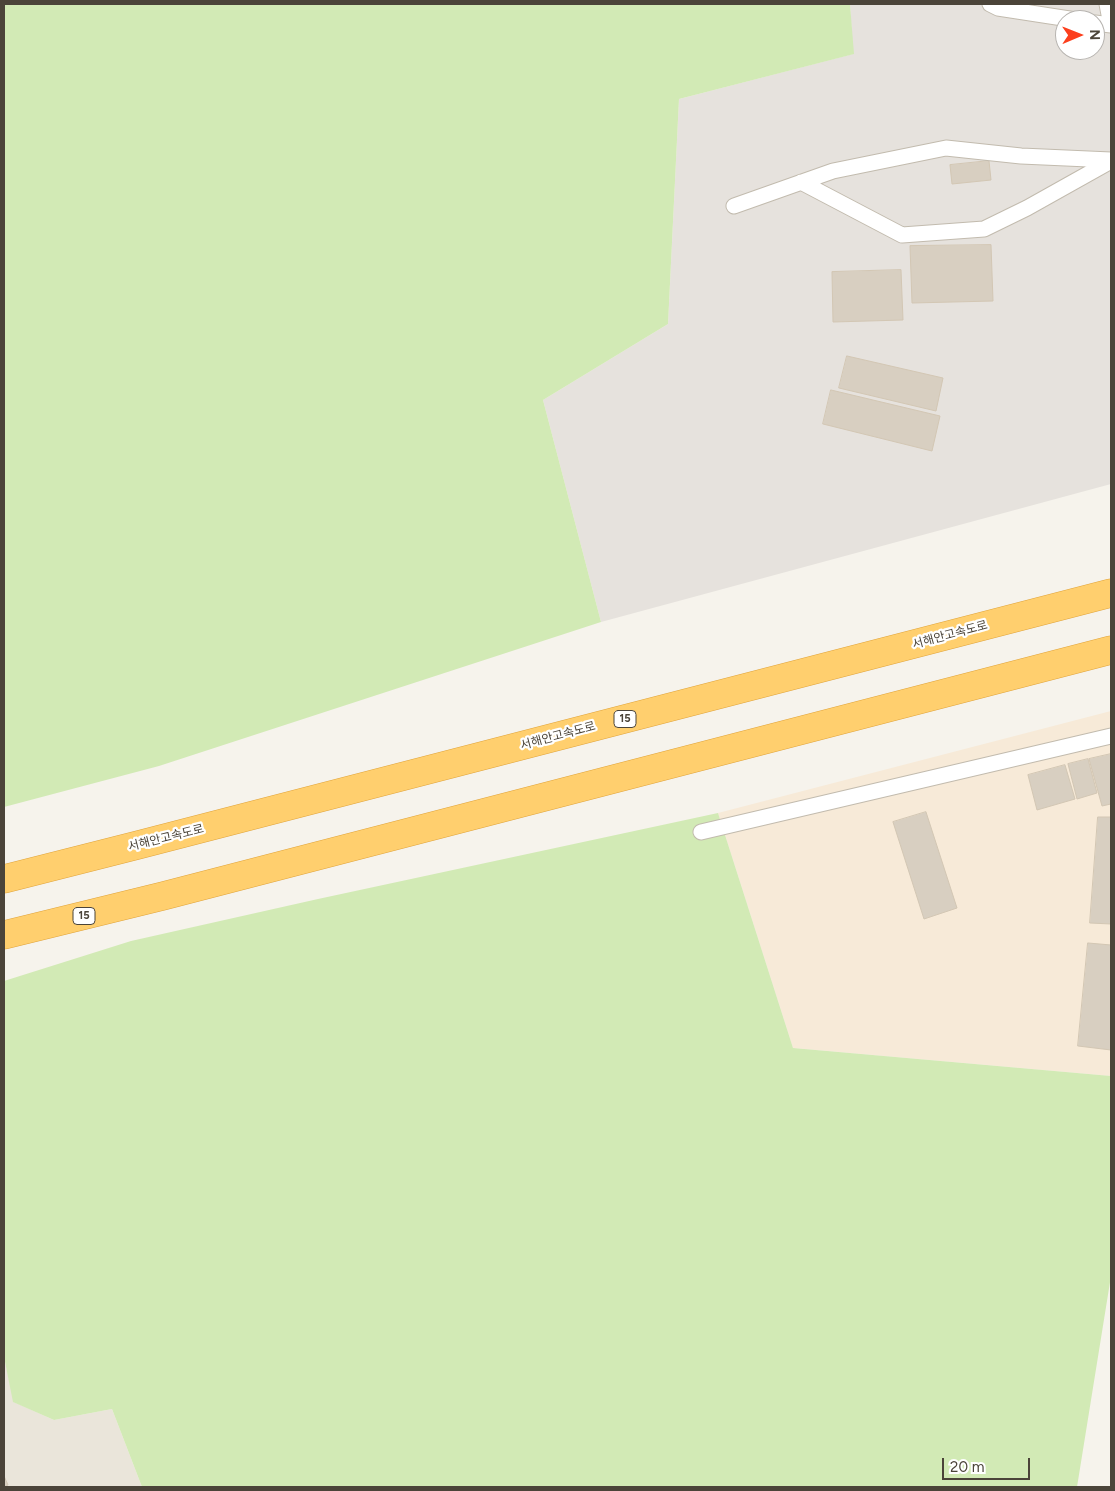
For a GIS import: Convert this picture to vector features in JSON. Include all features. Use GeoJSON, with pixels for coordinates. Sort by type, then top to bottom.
{"type":"FeatureCollection","features":[{"type":"Feature","properties":{"kind":"highway","name":"서해안고속도로"},"geometry":{"type":"LineString","coordinates":[[4,879],[138,846],[1111,593]]}},
{"type":"Feature","properties":{"kind":"highway","name":"15"},"geometry":{"type":"LineString","coordinates":[[4,935],[163,896],[1111,650]]}},
{"type":"Feature","properties":{"kind":"lane"},"geometry":{"type":"LineString","coordinates":[[990,4],[998,8],[1055,17]]}},
{"type":"Feature","properties":{"kind":"lane"},"geometry":{"type":"LineString","coordinates":[[1107,4],[1111,25]]}},
{"type":"Feature","properties":{"kind":"lane"},"geometry":{"type":"LineString","coordinates":[[734,206],[833,171],[946,148],[1021,156],[1111,160]]}},
{"type":"Feature","properties":{"kind":"lane"},"geometry":{"type":"LineString","coordinates":[[801,182],[902,235],[966,231],[984,229],[1027,208],[1111,160]]}},
{"type":"Feature","properties":{"kind":"lane"},"geometry":{"type":"LineString","coordinates":[[701,832],[1111,736]]}},
{"type":"Feature","properties":{"kind":"shaded area"},"geometry":{"type":"Polygon","coordinates":[[[850,4],[1111,4],[1111,484],[601,622],[543,400],[668,324],[679,99],[853,54],[850,4]]]}},
{"type":"Feature","properties":{"kind":"shaded area"},"geometry":{"type":"Polygon","coordinates":[[[1111,711],[1111,1076],[793,1048],[718,813],[1111,711]]]}},
{"type":"Feature","properties":{"kind":"shaded area"},"geometry":{"type":"Polygon","coordinates":[[[4,1357],[14,1402],[54,1420],[112,1409],[142,1487],[4,1487],[4,1357]]]}},
{"type":"Feature","properties":{"kind":"green space"},"geometry":{"type":"Polygon","coordinates":[[[4,4],[850,4],[854,54],[679,99],[668,324],[543,400],[601,622],[159,766],[4,807],[4,4]]]}},
{"type":"Feature","properties":{"kind":"green space"},"geometry":{"type":"Polygon","coordinates":[[[718,813],[793,1048],[1111,1076],[1111,1276],[1077,1487],[142,1487],[112,1409],[54,1420],[13,1402],[4,1357],[4,981],[131,941],[718,813]]]}},
{"type":"Feature","properties":{"kind":"building"},"geometry":{"type":"Polygon","coordinates":[[[989,161],[991,180],[952,184],[950,165],[989,161]]]}},
{"type":"Feature","properties":{"kind":"building"},"geometry":{"type":"Polygon","coordinates":[[[991,245],[993,301],[912,303],[910,246],[991,245]]]}},
{"type":"Feature","properties":{"kind":"building"},"geometry":{"type":"Polygon","coordinates":[[[901,270],[903,320],[833,322],[832,272],[901,270]]]}},
{"type":"Feature","properties":{"kind":"building"},"geometry":{"type":"Polygon","coordinates":[[[847,356],[943,378],[936,411],[839,388],[847,356]]]}},
{"type":"Feature","properties":{"kind":"building"},"geometry":{"type":"Polygon","coordinates":[[[831,390],[940,416],[932,451],[823,424],[831,390]]]}},
{"type":"Feature","properties":{"kind":"building"},"geometry":{"type":"Polygon","coordinates":[[[1111,754],[1111,804],[1102,806],[1089,759],[1111,754]]]}},
{"type":"Feature","properties":{"kind":"building"},"geometry":{"type":"Polygon","coordinates":[[[1088,759],[1097,793],[1077,799],[1068,764],[1088,759]]]}},
{"type":"Feature","properties":{"kind":"building"},"geometry":{"type":"Polygon","coordinates":[[[1065,765],[1075,799],[1037,810],[1028,775],[1065,765]]]}},
{"type":"Feature","properties":{"kind":"building"},"geometry":{"type":"Polygon","coordinates":[[[926,812],[957,908],[924,919],[893,822],[926,812]]]}},
{"type":"Feature","properties":{"kind":"building"},"geometry":{"type":"Polygon","coordinates":[[[1098,817],[1111,817],[1111,924],[1090,923],[1098,817]]]}},
{"type":"Feature","properties":{"kind":"building"},"geometry":{"type":"Polygon","coordinates":[[[1088,943],[1111,945],[1111,1050],[1078,1046],[1088,943]]]}},
{"type":"Feature","properties":{"kind":"building"},"geometry":{"type":"Polygon","coordinates":[[[4,1476],[8,1485],[4,1487],[4,1476]]]}}]}
